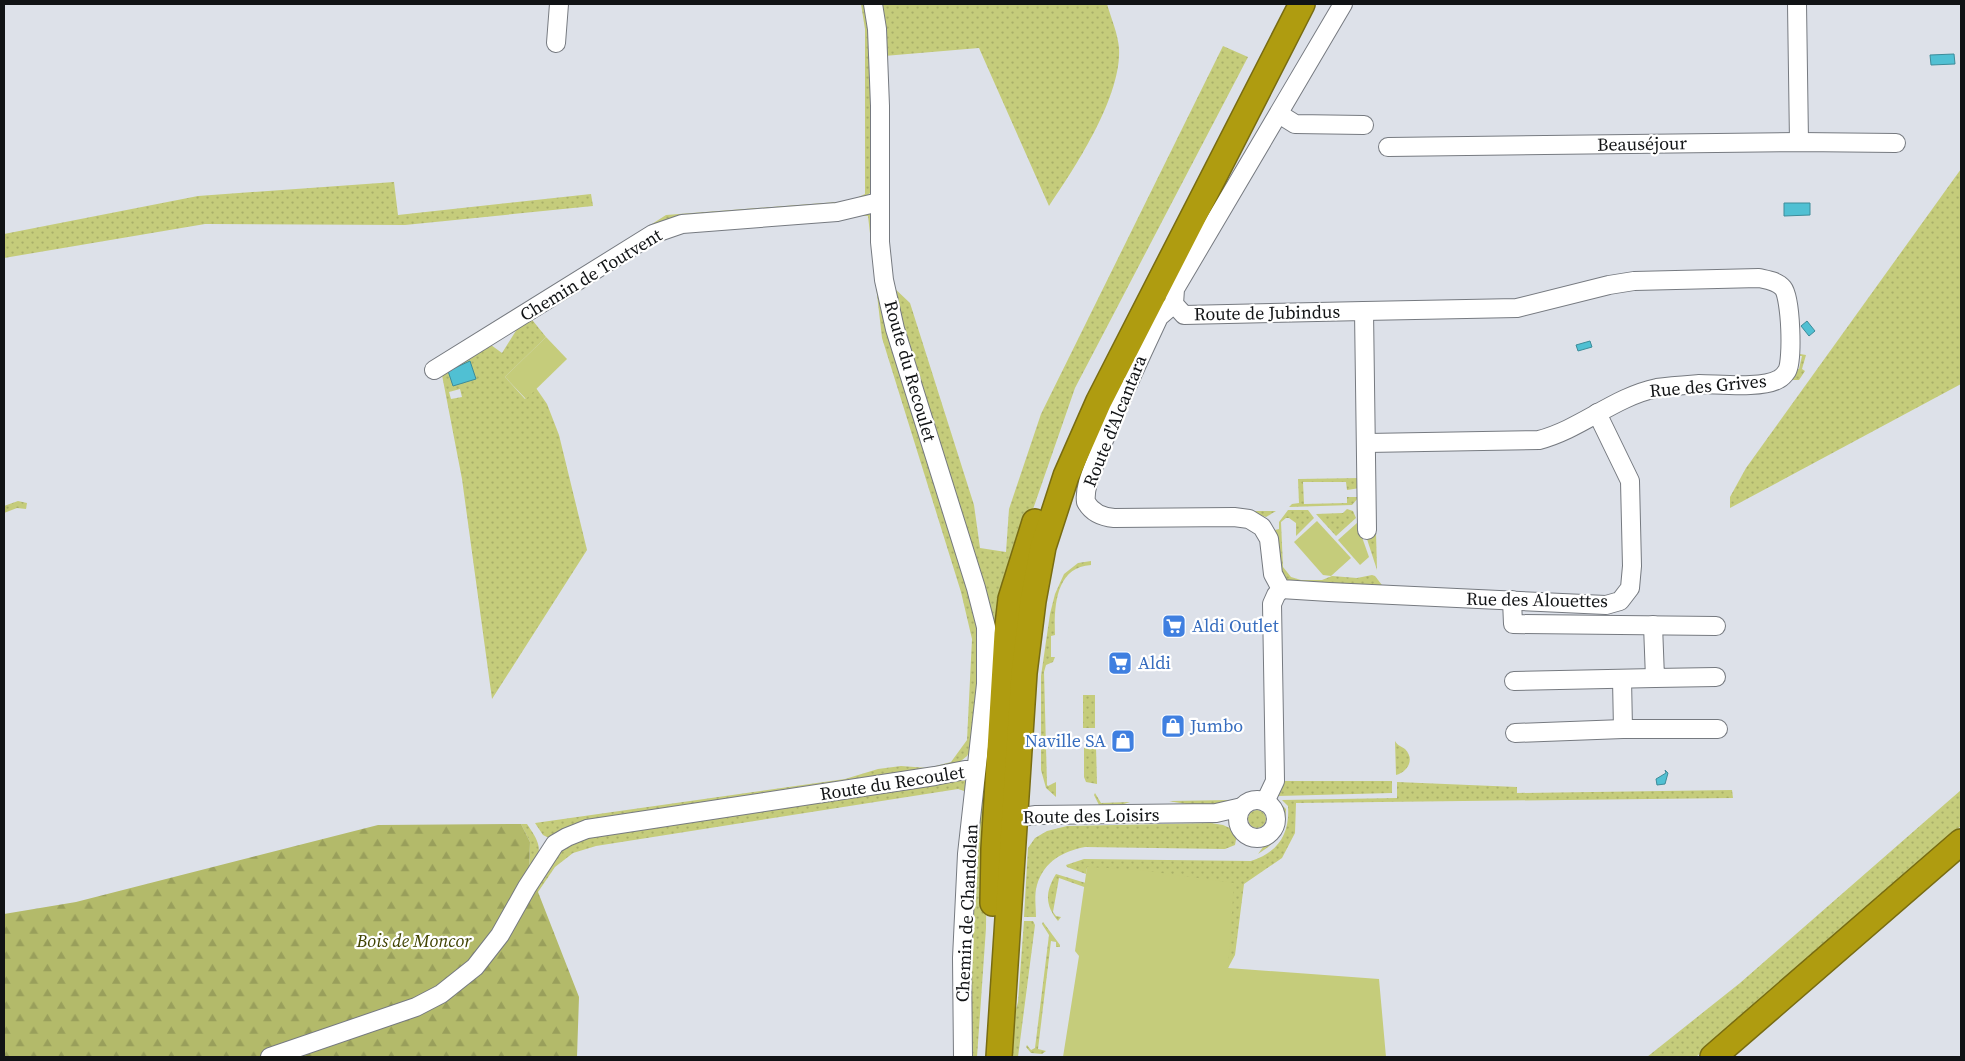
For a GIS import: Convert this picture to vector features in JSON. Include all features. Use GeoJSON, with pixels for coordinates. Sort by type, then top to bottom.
{"type":"FeatureCollection","features":[{"type":"Feature","properties":{"kind":"highway"},"geometry":{"type":"LineString","coordinates":[[998,1057],[1005,817],[1007,634],[1011,599],[1019,567],[1042,500],[1084,398],[1282,4]]}},
{"type":"Feature","properties":{"kind":"highway"},"geometry":{"type":"LineString","coordinates":[[983,1057],[1005,817],[1033,601],[1043,547],[1066,476],[1103,393],[1302,4]]}},
{"type":"Feature","properties":{"kind":"highway"},"geometry":{"type":"LineString","coordinates":[[1713,1057],[1961,842]]}},
{"type":"Feature","properties":{"kind":"highway"},"geometry":{"type":"LineString","coordinates":[[1740,1057],[1961,865]]}},
{"type":"Feature","properties":{"kind":"street"},"geometry":{"type":"LineString","coordinates":[[556,43],[559,4]]}},
{"type":"Feature","properties":{"kind":"street","name":"Route du Recoulet"},"geometry":{"type":"LineString","coordinates":[[270,1057],[425,1004],[454,985],[476,968],[500,935],[527,887],[555,844],[568,836],[587,829],[861,788],[965,770],[976,770],[986,684],[986,627],[976,588],[895,329],[884,280],[880,242],[880,106],[877,29],[873,4]]}},
{"type":"Feature","properties":{"kind":"street","name":"Route de Jubindus"},"geometry":{"type":"LineString","coordinates":[[1343,4],[1175,289],[1174,304],[1184,315],[1364,311],[1367,530]]}},
{"type":"Feature","properties":{"kind":"street"},"geometry":{"type":"LineString","coordinates":[[1797,4],[1800,142]]}},
{"type":"Feature","properties":{"kind":"street"},"geometry":{"type":"LineString","coordinates":[[1279,114],[1295,124],[1364,125]]}},
{"type":"Feature","properties":{"kind":"street","name":"Beauséjour"},"geometry":{"type":"LineString","coordinates":[[1388,147],[1800,142],[1896,143]]}},
{"type":"Feature","properties":{"kind":"street","name":"Chemin de Toutvent"},"geometry":{"type":"LineString","coordinates":[[434,370],[653,234],[682,224],[837,212],[879,202]]}},
{"type":"Feature","properties":{"kind":"street","name":"Rue des Grives"},"geometry":{"type":"LineString","coordinates":[[1364,311],[1517,308],[1609,285],[1634,281],[1759,278],[1773,281],[1783,289],[1787,297],[1790,357],[1787,370],[1780,379],[1767,384],[1699,384],[1660,388],[1634,395],[1557,435],[1539,440],[1366,443]]}},
{"type":"Feature","properties":{"kind":"street","name":"Route d'Alcantara"},"geometry":{"type":"LineString","coordinates":[[1174,304],[1159,317],[1107,432],[1092,470],[1086,493],[1086,502],[1090,508],[1102,516],[1114,518],[1234,517],[1256,522],[1262,526],[1269,539],[1273,574],[1281,589]]}},
{"type":"Feature","properties":{"kind":"street","name":"Rue des Alouettes"},"geometry":{"type":"LineString","coordinates":[[1281,589],[1606,605],[1620,601],[1630,588],[1632,566],[1630,481],[1597,413]]}},
{"type":"Feature","properties":{"kind":"street"},"geometry":{"type":"LineString","coordinates":[[1240,814],[1241,829],[1246,835],[1253,838],[1259,838],[1270,833],[1276,822],[1274,810],[1265,802],[1275,781],[1272,604],[1281,589]]}},
{"type":"Feature","properties":{"kind":"street"},"geometry":{"type":"LineString","coordinates":[[1512,600],[1513,624],[1716,626]]}},
{"type":"Feature","properties":{"kind":"street"},"geometry":{"type":"LineString","coordinates":[[1654,625],[1655,678]]}},
{"type":"Feature","properties":{"kind":"street"},"geometry":{"type":"LineString","coordinates":[[1514,681],[1716,677]]}},
{"type":"Feature","properties":{"kind":"street"},"geometry":{"type":"LineString","coordinates":[[1622,679],[1623,729]]}},
{"type":"Feature","properties":{"kind":"street"},"geometry":{"type":"LineString","coordinates":[[1515,733],[1623,729],[1718,729]]}},
{"type":"Feature","properties":{"kind":"street","name":"Chemin de Chandolan"},"geometry":{"type":"LineString","coordinates":[[963,1057],[962,958],[964,913],[967,854],[976,770]]}},
{"type":"Feature","properties":{"kind":"street","name":"Route des Loisirs"},"geometry":{"type":"LineString","coordinates":[[1005,817],[1036,821],[1070,822],[1211,819],[1240,814],[1254,801],[1265,802]]}},
{"type":"Feature","properties":{"kind":"green space"},"geometry":{"type":"Polygon","coordinates":[[[861,4],[869,4],[874,187],[870,193],[857,204],[682,221],[613,249],[666,215],[850,201],[865,194],[865,29],[861,4]]]}},
{"type":"Feature","properties":{"kind":"green space"},"geometry":{"type":"Polygon","coordinates":[[[879,4],[1107,4],[1119,48],[1118,67],[1113,88],[1095,131],[1049,206],[979,48],[884,56],[879,4]]]}},
{"type":"Feature","properties":{"kind":"green space"},"geometry":{"type":"Polygon","coordinates":[[[1223,46],[1248,57],[1075,388],[1004,593],[987,820],[986,928],[977,1057],[966,1057],[965,958],[990,626],[891,285],[910,303],[974,505],[980,548],[1006,552],[1009,509],[1041,414],[1223,46]]]}},
{"type":"Feature","properties":{"kind":"green space"},"geometry":{"type":"Polygon","coordinates":[[[1961,169],[1961,384],[1730,508],[1730,497],[1746,468],[1961,169]]]}},
{"type":"Feature","properties":{"kind":"green space"},"geometry":{"type":"Polygon","coordinates":[[[394,182],[398,215],[591,194],[593,206],[405,225],[205,224],[4,258],[4,234],[198,196],[394,182]]]}},
{"type":"Feature","properties":{"kind":"green space"},"geometry":{"type":"Polygon","coordinates":[[[871,210],[980,628],[981,684],[974,743],[967,756],[956,765],[549,838],[543,835],[535,823],[845,779],[878,769],[901,766],[928,768],[951,762],[967,740],[972,639],[961,592],[882,338],[868,216],[836,214],[871,210]]]}},
{"type":"Feature","properties":{"kind":"green space"},"geometry":{"type":"Polygon","coordinates":[[[529,316],[546,337],[505,377],[525,399],[536,388],[547,404],[559,435],[587,550],[492,699],[462,479],[442,375],[445,371],[491,345],[502,353],[522,321],[529,316]],[[460,389],[449,392],[451,399],[462,397],[460,389]]]}},
{"type":"Feature","properties":{"kind":"green space"},"geometry":{"type":"Polygon","coordinates":[[[546,337],[567,359],[526,399],[505,377],[546,337]]]}},
{"type":"Feature","properties":{"kind":"green space"},"geometry":{"type":"Polygon","coordinates":[[[1794,353],[1806,355],[1802,369],[1805,371],[1799,380],[1785,380],[1791,369],[1799,369],[1802,356],[1794,356],[1794,353]]]}},
{"type":"Feature","properties":{"kind":"green space"},"geometry":{"type":"Polygon","coordinates":[[[1360,478],[1360,488],[1347,490],[1346,482],[1303,482],[1304,504],[1347,503],[1347,497],[1359,497],[1352,505],[1289,507],[1292,504],[1299,503],[1298,479],[1360,478]]]}},
{"type":"Feature","properties":{"kind":"green space"},"geometry":{"type":"Polygon","coordinates":[[[18,501],[27,503],[26,509],[17,508],[4,513],[4,506],[18,501]]]}},
{"type":"Feature","properties":{"kind":"green space"},"geometry":{"type":"Polygon","coordinates":[[[1347,509],[1353,511],[1356,518],[1336,536],[1316,514],[1343,513],[1347,509]]]}},
{"type":"Feature","properties":{"kind":"green space"},"geometry":{"type":"Polygon","coordinates":[[[1288,510],[1308,510],[1314,518],[1296,536],[1296,523],[1289,518],[1281,522],[1283,567],[1291,577],[1301,580],[1322,580],[1332,576],[1357,578],[1372,575],[1375,576],[1385,589],[1288,581],[1279,564],[1275,530],[1279,529],[1279,522],[1288,510]]]}},
{"type":"Feature","properties":{"kind":"green space"},"geometry":{"type":"Polygon","coordinates":[[[1249,511],[1276,511],[1266,517],[1249,511]]]}},
{"type":"Feature","properties":{"kind":"green space"},"geometry":{"type":"Polygon","coordinates":[[[1317,521],[1351,558],[1331,576],[1323,575],[1294,542],[1317,521]]]}},
{"type":"Feature","properties":{"kind":"green space"},"geometry":{"type":"Polygon","coordinates":[[[1357,523],[1369,557],[1360,565],[1338,540],[1357,523]]]}},
{"type":"Feature","properties":{"kind":"green space"},"geometry":{"type":"Polygon","coordinates":[[[1365,533],[1376,533],[1377,570],[1365,533]]]}},
{"type":"Feature","properties":{"kind":"green space"},"geometry":{"type":"Polygon","coordinates":[[[1091,561],[1091,565],[1079,567],[1070,573],[1059,591],[1055,613],[1055,635],[1051,636],[1051,657],[1055,657],[1053,662],[1046,665],[1044,672],[1047,785],[1056,782],[1056,797],[1046,788],[1041,770],[1041,676],[1050,614],[1055,594],[1064,574],[1078,563],[1091,561]]]}},
{"type":"Feature","properties":{"kind":"green space"},"geometry":{"type":"Polygon","coordinates":[[[1083,695],[1095,695],[1095,728],[1083,728],[1083,695]]]}},
{"type":"Feature","properties":{"kind":"green space"},"geometry":{"type":"Polygon","coordinates":[[[1395,741],[1405,749],[1410,757],[1407,768],[1396,775],[1395,741]]]}},
{"type":"Feature","properties":{"kind":"green space"},"geometry":{"type":"Polygon","coordinates":[[[1084,747],[1096,747],[1097,784],[1086,782],[1084,777],[1084,747]]]}},
{"type":"Feature","properties":{"kind":"green space"},"geometry":{"type":"Polygon","coordinates":[[[961,779],[970,786],[967,792],[958,789],[596,846],[573,853],[555,867],[538,892],[537,879],[554,856],[573,842],[593,835],[961,779]]]}},
{"type":"Feature","properties":{"kind":"green space"},"geometry":{"type":"Polygon","coordinates":[[[1279,781],[1392,781],[1392,793],[1278,796],[1274,793],[1279,781]]]}},
{"type":"Feature","properties":{"kind":"green space"},"geometry":{"type":"Polygon","coordinates":[[[1397,782],[1517,787],[1517,793],[1732,790],[1733,798],[1296,803],[1295,833],[1282,858],[1244,884],[1235,955],[1228,968],[1087,868],[1086,874],[1066,865],[1084,859],[1251,861],[1276,847],[1285,833],[1288,806],[1282,800],[1397,798],[1397,782]]]}},
{"type":"Feature","properties":{"kind":"green space"},"geometry":{"type":"Polygon","coordinates":[[[1961,790],[1961,826],[1696,1057],[1647,1057],[1740,983],[1961,790]]]}},
{"type":"Feature","properties":{"kind":"green space"},"geometry":{"type":"Polygon","coordinates":[[[1095,793],[1101,803],[1130,802],[1115,807],[1099,805],[1094,795],[1095,793]]]}},
{"type":"Feature","properties":{"kind":"green space"},"geometry":{"type":"Polygon","coordinates":[[[1274,799],[1286,809],[1284,824],[1279,836],[1271,845],[1258,854],[1266,843],[1276,836],[1283,822],[1282,814],[1274,799]]]}},
{"type":"Feature","properties":{"kind":"green space"},"geometry":{"type":"Polygon","coordinates":[[[1231,800],[1210,806],[1169,801],[1231,800]]]}},
{"type":"Feature","properties":{"kind":"green space"},"geometry":{"type":"Polygon","coordinates":[[[1257,810],[1263,813],[1266,819],[1263,825],[1257,828],[1251,825],[1248,819],[1251,813],[1257,810]]]}},
{"type":"Feature","properties":{"kind":"green space"},"geometry":{"type":"Polygon","coordinates":[[[1211,823],[1232,829],[1237,834],[1235,845],[1225,849],[1085,847],[1062,854],[1044,869],[1040,877],[1036,892],[1036,917],[1024,917],[1028,848],[1035,838],[1047,831],[1067,826],[1211,823]]]}},
{"type":"Feature","properties":{"kind":"green space"},"geometry":{"type":"Polygon","coordinates":[[[521,824],[527,824],[536,838],[539,849],[537,860],[529,874],[530,842],[521,824]]]}},
{"type":"Feature","properties":{"kind":"green space","name":"Bois de Moncor"},"geometry":{"type":"Polygon","coordinates":[[[521,824],[530,842],[529,874],[537,879],[538,892],[579,997],[577,1057],[4,1057],[4,914],[76,902],[378,825],[521,824]]]}},
{"type":"Feature","properties":{"kind":"green space"},"geometry":{"type":"Polygon","coordinates":[[[1087,867],[1140,870],[1234,883],[1228,968],[1379,979],[1386,1057],[1063,1057],[1079,956],[1075,951],[1087,867]]]}},
{"type":"Feature","properties":{"kind":"green space"},"geometry":{"type":"Polygon","coordinates":[[[1056,874],[1089,884],[1087,888],[1059,878],[1053,912],[1056,916],[1061,917],[1058,921],[1051,909],[1048,898],[1052,881],[1056,874]]]}},
{"type":"Feature","properties":{"kind":"green space"},"geometry":{"type":"Polygon","coordinates":[[[1024,921],[1033,921],[1035,925],[1018,1057],[1005,1057],[1006,1044],[1018,1002],[1024,921]]]}},
{"type":"Feature","properties":{"kind":"green space"},"geometry":{"type":"Polygon","coordinates":[[[1043,922],[1060,947],[1056,947],[1056,942],[1051,941],[1038,1049],[1046,1051],[1042,1054],[1031,1053],[1026,1047],[1027,1045],[1031,1050],[1035,1048],[1049,935],[1042,924],[1043,922]]]}},
{"type":"Feature","properties":{"kind":"water"},"geometry":{"type":"Polygon","coordinates":[[[1954,54],[1955,64],[1931,65],[1930,55],[1954,54]]]}},
{"type":"Feature","properties":{"kind":"water"},"geometry":{"type":"Polygon","coordinates":[[[1784,203],[1810,203],[1810,215],[1784,216],[1784,203]]]}},
{"type":"Feature","properties":{"kind":"water"},"geometry":{"type":"Polygon","coordinates":[[[1807,321],[1815,331],[1809,336],[1801,326],[1807,321]]]}},
{"type":"Feature","properties":{"kind":"water"},"geometry":{"type":"Polygon","coordinates":[[[1590,341],[1592,347],[1578,351],[1576,345],[1590,341]]]}},
{"type":"Feature","properties":{"kind":"water"},"geometry":{"type":"Polygon","coordinates":[[[470,361],[476,379],[453,386],[448,371],[470,361]]]}},
{"type":"Feature","properties":{"kind":"water"},"geometry":{"type":"Polygon","coordinates":[[[1665,770],[1668,773],[1665,784],[1657,785],[1656,779],[1666,773],[1665,770]]]}},
{"type":"Feature","properties":{"kind":"place","name":"Aldi Outlet"},"geometry":{"type":"Point","coordinates":[1174,626]}},
{"type":"Feature","properties":{"kind":"place","name":"Aldi"},"geometry":{"type":"Point","coordinates":[1120,663]}},
{"type":"Feature","properties":{"kind":"place","name":"Jumbo"},"geometry":{"type":"Point","coordinates":[1173,726]}},
{"type":"Feature","properties":{"kind":"place","name":"Naville SA"},"geometry":{"type":"Point","coordinates":[1123,741]}}]}
